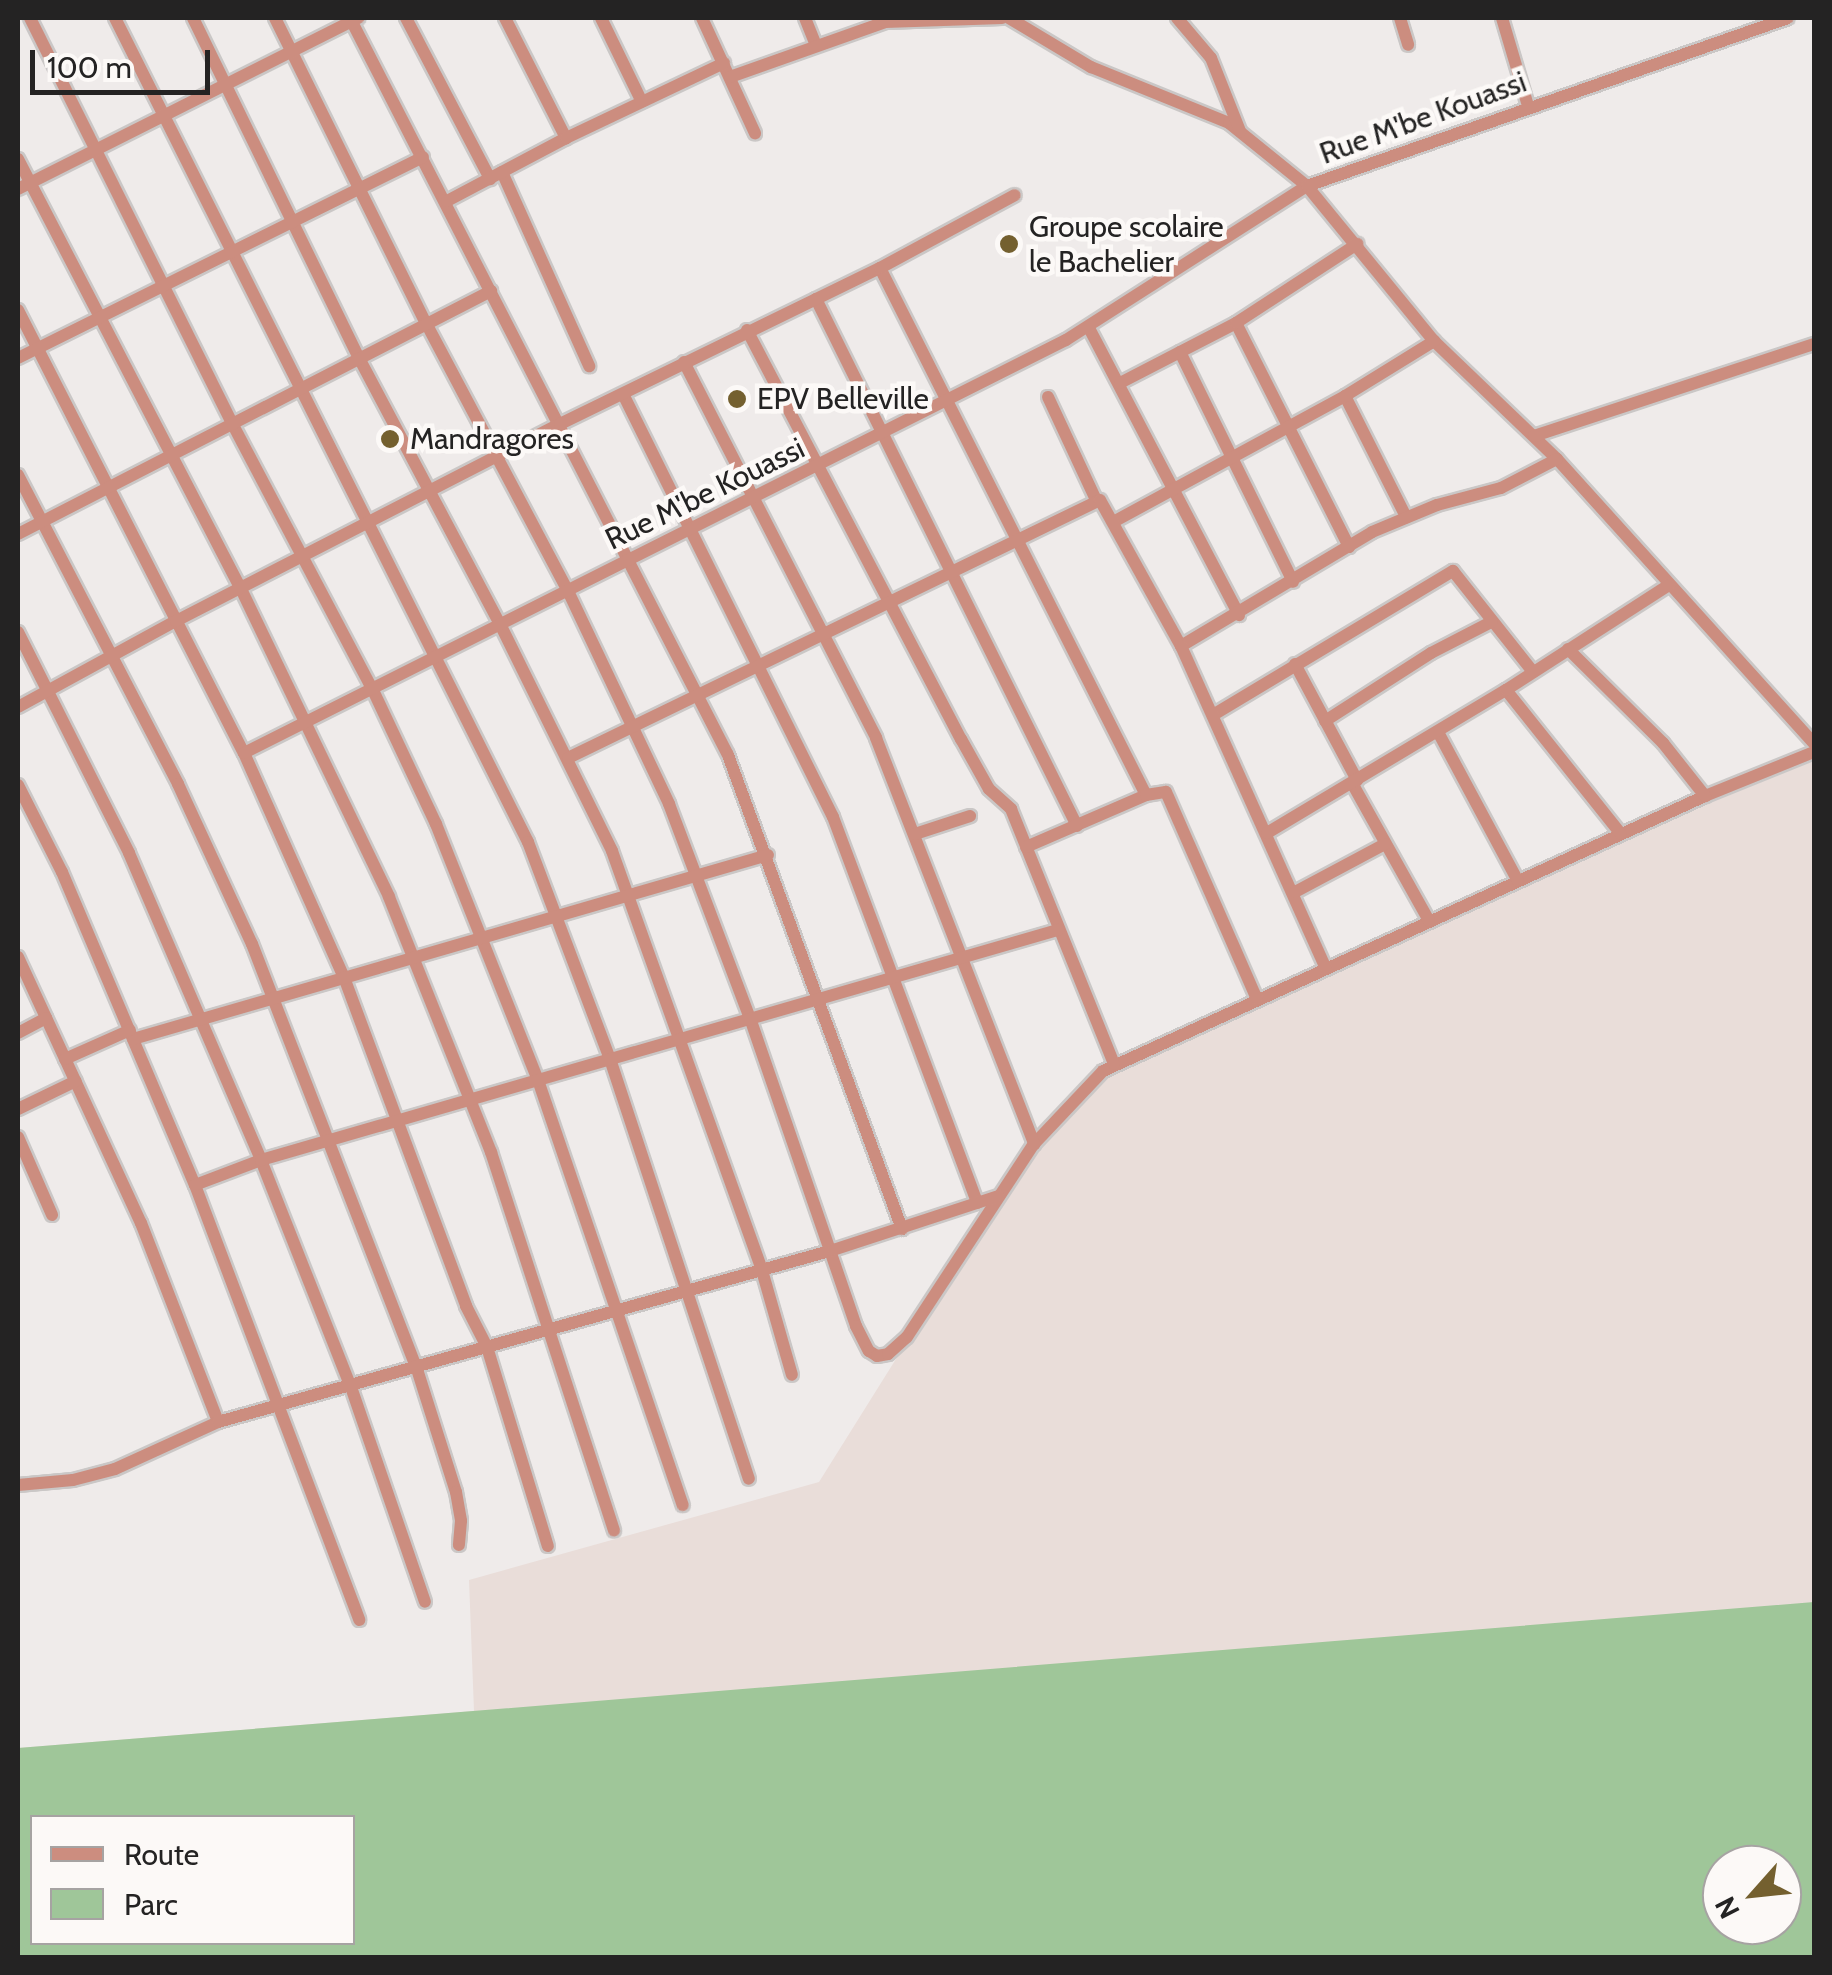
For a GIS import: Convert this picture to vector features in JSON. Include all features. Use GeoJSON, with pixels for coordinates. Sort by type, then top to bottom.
{"type":"FeatureCollection","features":[{"type":"Feature","properties":{"kind":"street"},"geometry":{"type":"LineString","coordinates":[[30,18],[232,423],[372,688],[429,809],[538,1080],[683,1505]]}},
{"type":"Feature","properties":{"kind":"street"},"geometry":{"type":"LineString","coordinates":[[115,18],[528,842],[610,1059],[749,1479]]}},
{"type":"Feature","properties":{"kind":"street"},"geometry":{"type":"LineString","coordinates":[[193,18],[359,358],[568,758],[628,895],[761,1267],[792,1375]]}},
{"type":"Feature","properties":{"kind":"street"},"geometry":{"type":"LineString","coordinates":[[274,18],[426,323],[568,591],[633,727],[696,874],[869,1351],[888,1354],[907,1338],[1034,1144],[1088,1085],[1114,1064],[1705,796],[1814,752]]}},
{"type":"Feature","properties":{"kind":"street"},"geometry":{"type":"LineString","coordinates":[[406,18],[496,175],[589,366]]}},
{"type":"Feature","properties":{"kind":"street"},"geometry":{"type":"LineString","coordinates":[[505,18],[566,138]]}},
{"type":"Feature","properties":{"kind":"street"},"geometry":{"type":"LineString","coordinates":[[602,18],[642,102]]}},
{"type":"Feature","properties":{"kind":"street"},"geometry":{"type":"LineString","coordinates":[[702,18],[755,133]]}},
{"type":"Feature","properties":{"kind":"street"},"geometry":{"type":"LineString","coordinates":[[804,18],[816,45]]}},
{"type":"Feature","properties":{"kind":"street"},"geometry":{"type":"LineString","coordinates":[[730,77],[885,22],[1002,18]]}},
{"type":"Feature","properties":{"kind":"street"},"geometry":{"type":"LineString","coordinates":[[1010,18],[1091,67],[1229,123],[1307,186],[1434,341],[1557,459],[1814,743]]}},
{"type":"Feature","properties":{"kind":"street"},"geometry":{"type":"LineString","coordinates":[[1177,18],[1210,58],[1240,132]]}},
{"type":"Feature","properties":{"kind":"street"},"geometry":{"type":"LineString","coordinates":[[1400,18],[1408,45]]}},
{"type":"Feature","properties":{"kind":"street"},"geometry":{"type":"LineString","coordinates":[[1502,18],[1528,106]]}},
{"type":"Feature","properties":{"kind":"street","name":"Rue M'be Kouassi"},"geometry":{"type":"LineString","coordinates":[[244,752],[1089,328],[1307,186],[1788,18]]}},
{"type":"Feature","properties":{"kind":"street"},"geometry":{"type":"LineString","coordinates":[[24,186],[354,19],[728,754],[902,1228]]}},
{"type":"Feature","properties":{"kind":"street"},"geometry":{"type":"LineString","coordinates":[[448,201],[566,138],[724,64]]}},
{"type":"Feature","properties":{"kind":"street"},"geometry":{"type":"LineString","coordinates":[[18,358],[423,157]]}},
{"type":"Feature","properties":{"kind":"street"},"geometry":{"type":"LineString","coordinates":[[18,159],[24,186],[100,317],[242,591],[306,721],[413,959],[470,1100],[550,1328],[614,1530]]}},
{"type":"Feature","properties":{"kind":"street"},"geometry":{"type":"LineString","coordinates":[[18,707],[176,621],[242,591],[747,330],[880,268],[1015,194]]}},
{"type":"Feature","properties":{"kind":"street"},"geometry":{"type":"LineString","coordinates":[[1120,383],[1236,323],[1358,244]]}},
{"type":"Feature","properties":{"kind":"street"},"geometry":{"type":"LineString","coordinates":[[880,268],[1146,795]]}},
{"type":"Feature","properties":{"kind":"street"},"geometry":{"type":"LineString","coordinates":[[18,534],[491,291]]}},
{"type":"Feature","properties":{"kind":"street"},"geometry":{"type":"LineString","coordinates":[[816,299],[1077,826]]}},
{"type":"Feature","properties":{"kind":"street"},"geometry":{"type":"LineString","coordinates":[[18,310],[244,752],[345,980],[466,1306],[486,1347],[548,1546]]}},
{"type":"Feature","properties":{"kind":"street"},"geometry":{"type":"LineString","coordinates":[[1236,323],[1349,547]]}},
{"type":"Feature","properties":{"kind":"street"},"geometry":{"type":"LineString","coordinates":[[1089,328],[1239,615]]}},
{"type":"Feature","properties":{"kind":"street"},"geometry":{"type":"LineString","coordinates":[[747,330],[989,788],[1007,801],[1114,1064]]}},
{"type":"Feature","properties":{"kind":"street"},"geometry":{"type":"LineString","coordinates":[[1115,521],[1232,460],[1434,341]]}},
{"type":"Feature","properties":{"kind":"street"},"geometry":{"type":"LineString","coordinates":[[1534,436],[1814,344]]}},
{"type":"Feature","properties":{"kind":"street"},"geometry":{"type":"LineString","coordinates":[[1180,352],[1293,582]]}},
{"type":"Feature","properties":{"kind":"street"},"geometry":{"type":"LineString","coordinates":[[684,362],[756,496],[822,637],[876,738],[1034,1144]]}},
{"type":"Feature","properties":{"kind":"street"},"geometry":{"type":"LineString","coordinates":[[623,394],[833,817],[977,1203]]}},
{"type":"Feature","properties":{"kind":"street"},"geometry":{"type":"LineString","coordinates":[[1345,396],[1406,517]]}},
{"type":"Feature","properties":{"kind":"street"},"geometry":{"type":"LineString","coordinates":[[1048,397],[1096,500]]}},
{"type":"Feature","properties":{"kind":"street"},"geometry":{"type":"LineString","coordinates":[[1181,646],[1406,517],[1501,488],[1557,459]]}},
{"type":"Feature","properties":{"kind":"street"},"geometry":{"type":"LineString","coordinates":[[18,475],[226,884],[274,997],[416,1366],[456,1492],[459,1545]]}},
{"type":"Feature","properties":{"kind":"street"},"geometry":{"type":"LineString","coordinates":[[568,758],[1096,500],[1104,502],[1181,646],[1326,968]]}},
{"type":"Feature","properties":{"kind":"street"},"geometry":{"type":"LineString","coordinates":[[1212,715],[1446,572],[1459,576],[1533,672]]}},
{"type":"Feature","properties":{"kind":"street"},"geometry":{"type":"LineString","coordinates":[[1267,833],[1506,690],[1669,584]]}},
{"type":"Feature","properties":{"kind":"street"},"geometry":{"type":"LineString","coordinates":[[1325,721],[1420,660],[1491,622]]}},
{"type":"Feature","properties":{"kind":"street"},"geometry":{"type":"LineString","coordinates":[[18,632],[144,885],[261,1160],[351,1387],[425,1602]]}},
{"type":"Feature","properties":{"kind":"street"},"geometry":{"type":"LineString","coordinates":[[1568,649],[1663,743],[1705,796]]}},
{"type":"Feature","properties":{"kind":"street"},"geometry":{"type":"LineString","coordinates":[[1295,664],[1428,921]]}},
{"type":"Feature","properties":{"kind":"street"},"geometry":{"type":"LineString","coordinates":[[1506,690],[1621,834]]}},
{"type":"Feature","properties":{"kind":"street"},"geometry":{"type":"LineString","coordinates":[[1438,732],[1518,881]]}},
{"type":"Feature","properties":{"kind":"street"},"geometry":{"type":"LineString","coordinates":[[18,785],[62,872],[196,1185],[282,1405],[359,1620]]}},
{"type":"Feature","properties":{"kind":"street"},"geometry":{"type":"LineString","coordinates":[[1026,848],[1146,795],[1161,791],[1170,796],[1257,999]]}},
{"type":"Feature","properties":{"kind":"street"},"geometry":{"type":"LineString","coordinates":[[914,834],[970,816]]}},
{"type":"Feature","properties":{"kind":"street"},"geometry":{"type":"LineString","coordinates":[[1295,892],[1385,844]]}},
{"type":"Feature","properties":{"kind":"street"},"geometry":{"type":"LineString","coordinates":[[65,1059],[132,1034],[345,980],[768,855]]}},
{"type":"Feature","properties":{"kind":"street"},"geometry":{"type":"LineString","coordinates":[[196,1185],[261,1160],[751,1022],[1058,930]]}},
{"type":"Feature","properties":{"kind":"street"},"geometry":{"type":"LineString","coordinates":[[18,959],[141,1223],[218,1422]]}},
{"type":"Feature","properties":{"kind":"street"},"geometry":{"type":"LineString","coordinates":[[18,1033],[46,1018]]}},
{"type":"Feature","properties":{"kind":"street"},"geometry":{"type":"LineString","coordinates":[[18,1109],[76,1081]]}},
{"type":"Feature","properties":{"kind":"street"},"geometry":{"type":"LineString","coordinates":[[18,1138],[52,1215]]}},
{"type":"Feature","properties":{"kind":"street"},"geometry":{"type":"LineString","coordinates":[[18,1485],[73,1480],[116,1468],[218,1422],[351,1387],[687,1287],[833,1250],[998,1196]]}},
{"type":"Feature","properties":{"kind":"shaded area"},"geometry":{"type":"Polygon","coordinates":[[[1814,752],[1814,1957],[18,1958],[18,1748],[474,1711],[469,1580],[819,1482],[998,1196],[1103,1071],[1814,752]]]}},
{"type":"Feature","properties":{"kind":"green space"},"geometry":{"type":"Polygon","coordinates":[[[1814,1602],[1814,1957],[18,1957],[18,1748],[1814,1602]]]}},
{"type":"Feature","properties":{"kind":"place","name":"Groupe scolaire le Bachelier"},"geometry":{"type":"Point","coordinates":[1009,244]}},
{"type":"Feature","properties":{"kind":"place","name":"EPV Belleville"},"geometry":{"type":"Point","coordinates":[737,399]}},
{"type":"Feature","properties":{"kind":"place","name":"Mandragores"},"geometry":{"type":"Point","coordinates":[390,439]}}]}
